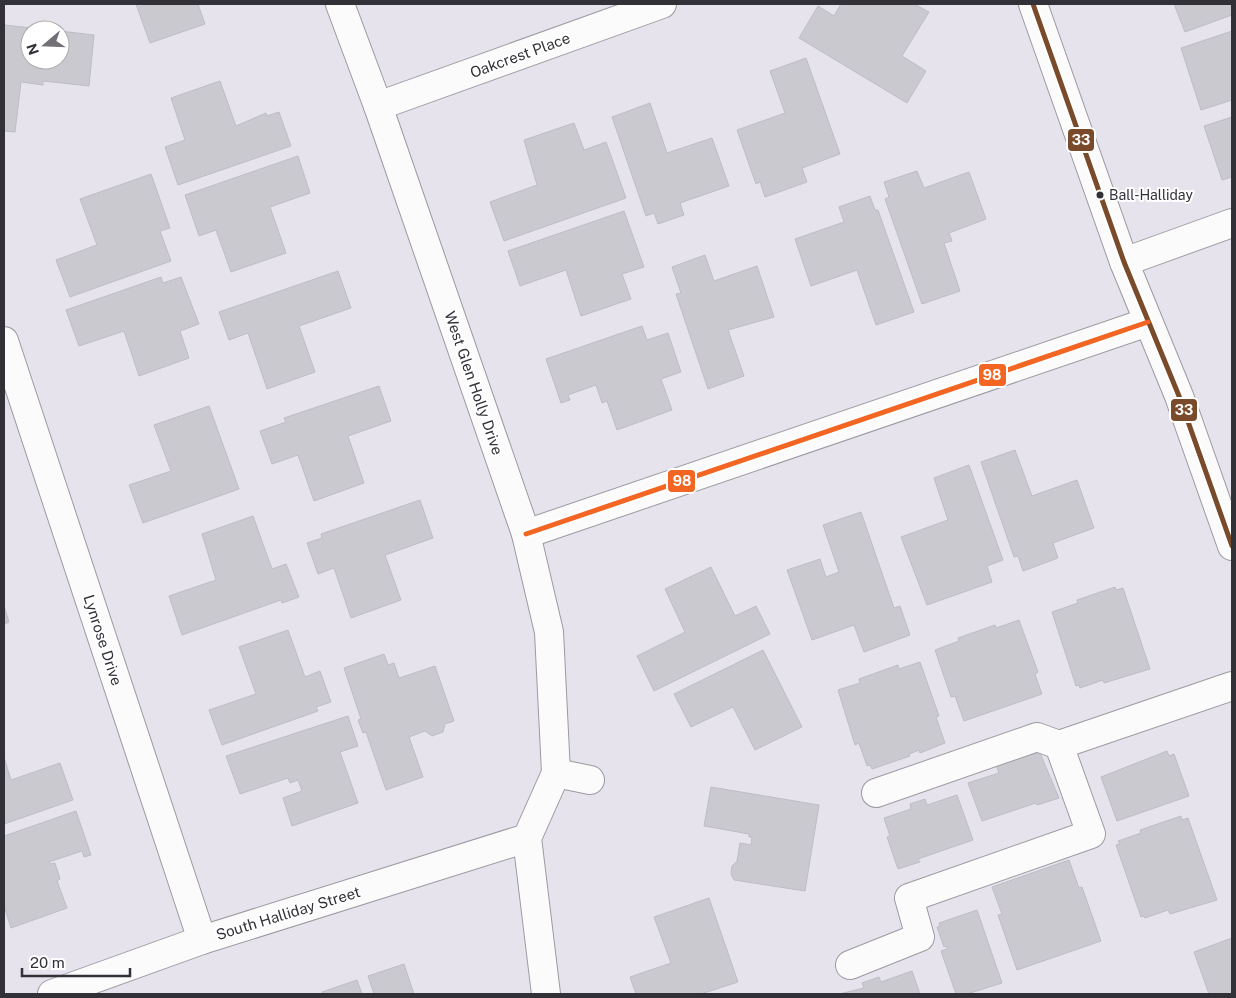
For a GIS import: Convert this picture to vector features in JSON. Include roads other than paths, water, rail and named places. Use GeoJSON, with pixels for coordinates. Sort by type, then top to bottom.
{"type":"FeatureCollection","features":[{"type":"Feature","properties":{"kind":"street","name":"West Glen Holly Drive"},"geometry":{"type":"LineString","coordinates":[[340,4],[378,106],[526,534],[549,632],[556,773],[527,838]]}},
{"type":"Feature","properties":{"kind":"street","name":"Oakcrest Place"},"geometry":{"type":"LineString","coordinates":[[378,106],[662,4]]}},
{"type":"Feature","properties":{"kind":"street"},"geometry":{"type":"LineString","coordinates":[[1032,4],[1124,262],[1179,396],[1232,546]]}},
{"type":"Feature","properties":{"kind":"street"},"geometry":{"type":"LineString","coordinates":[[1124,262],[1232,223]]}},
{"type":"Feature","properties":{"kind":"street"},"geometry":{"type":"LineString","coordinates":[[526,534],[1148,322]]}},
{"type":"Feature","properties":{"kind":"street","name":"Lynrose Drive"},"geometry":{"type":"LineString","coordinates":[[4,341],[202,940]]}},
{"type":"Feature","properties":{"kind":"street"},"geometry":{"type":"LineString","coordinates":[[876,793],[1037,737],[1059,745],[1232,686]]}},
{"type":"Feature","properties":{"kind":"street"},"geometry":{"type":"LineString","coordinates":[[850,965],[920,937],[909,898],[1091,834],[1059,745]]}},
{"type":"Feature","properties":{"kind":"street"},"geometry":{"type":"LineString","coordinates":[[556,773],[590,780]]}},
{"type":"Feature","properties":{"kind":"street"},"geometry":{"type":"LineString","coordinates":[[527,838],[546,994]]}},
{"type":"Feature","properties":{"kind":"street","name":"South Halliday Street"},"geometry":{"type":"LineString","coordinates":[[52,994],[202,940],[527,838]]}},
{"type":"Feature","properties":{"kind":"place","name":"Ball-Halliday"},"geometry":{"type":"Point","coordinates":[1100,195]}}]}
